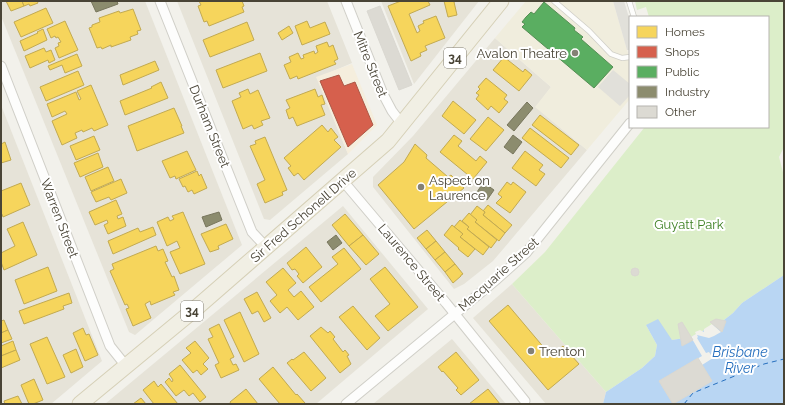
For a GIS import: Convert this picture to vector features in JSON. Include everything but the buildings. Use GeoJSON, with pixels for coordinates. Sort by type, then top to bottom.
{"type":"FeatureCollection","features":[{"type":"Feature","properties":{"kind":"main road","name":"Sir Fred Schonell Drive"},"geometry":{"type":"LineString","coordinates":[[80,404],[195,309],[388,141],[501,1]]}},
{"type":"Feature","properties":{"kind":"street","name":"Durham Street"},"geometry":{"type":"LineString","coordinates":[[160,1],[252,232],[266,247]]}},
{"type":"Feature","properties":{"kind":"street","name":"Mitre Street"},"geometry":{"type":"LineString","coordinates":[[346,1],[383,94],[392,112],[402,124]]}},
{"type":"Feature","properties":{"kind":"street","name":"Warren Street"},"geometry":{"type":"LineString","coordinates":[[1,66],[109,342],[112,349],[126,366]]}},
{"type":"Feature","properties":{"kind":"street","name":"Macquarie Street"},"geometry":{"type":"LineString","coordinates":[[346,404],[526,253],[629,124]]}},
{"type":"Feature","properties":{"kind":"street","name":"Laurence Street"},"geometry":{"type":"LineString","coordinates":[[343,181],[455,314],[525,401]]}},
{"type":"Feature","properties":{"kind":"lane"},"geometry":{"type":"LineString","coordinates":[[554,1],[582,24],[614,55],[622,58],[629,57]]}},
{"type":"Feature","properties":{"kind":"lane"},"geometry":{"type":"LineString","coordinates":[[629,1],[634,16]]}},
{"type":"Feature","properties":{"kind":"lane"},"geometry":{"type":"LineString","coordinates":[[623,132],[632,128]]}},
{"type":"Feature","properties":{"kind":"shaded area"},"geometry":{"type":"Polygon","coordinates":[[[1,1],[145,1],[242,245],[135,335],[129,332],[1,16],[1,1]]]}},
{"type":"Feature","properties":{"kind":"shaded area"},"geometry":{"type":"Polygon","coordinates":[[[177,1],[327,1],[352,63],[317,78],[348,154],[270,220],[264,219],[177,1]]]}},
{"type":"Feature","properties":{"kind":"shaded area"},"geometry":{"type":"Polygon","coordinates":[[[381,1],[479,1],[414,84],[381,1]]]}},
{"type":"Feature","properties":{"kind":"shaded area"},"geometry":{"type":"Polygon","coordinates":[[[526,1],[613,1],[629,57],[629,100],[587,150],[535,107],[551,87],[495,38],[526,1]]]}},
{"type":"Feature","properties":{"kind":"shaded area"},"geometry":{"type":"Polygon","coordinates":[[[613,1],[624,1],[629,18],[629,50],[627,50],[613,1]]]}},
{"type":"Feature","properties":{"kind":"shaded area"},"geometry":{"type":"Polygon","coordinates":[[[495,38],[551,87],[536,107],[587,150],[493,261],[464,284],[454,289],[373,187],[373,177],[413,136],[495,38]]]}},
{"type":"Feature","properties":{"kind":"shaded area"},"geometry":{"type":"Polygon","coordinates":[[[352,64],[377,125],[348,154],[316,77],[352,64]]]}},
{"type":"Feature","properties":{"kind":"shaded area"},"geometry":{"type":"Polygon","coordinates":[[[613,70],[629,83],[629,96],[620,106],[598,87],[613,70]]]}},
{"type":"Feature","properties":{"kind":"shaded area"},"geometry":{"type":"Polygon","coordinates":[[[1,105],[102,361],[51,404],[1,404],[1,105]]]}},
{"type":"Feature","properties":{"kind":"shaded area"},"geometry":{"type":"Polygon","coordinates":[[[343,206],[428,309],[316,404],[105,404],[343,206]]]}},
{"type":"Feature","properties":{"kind":"shaded area"},"geometry":{"type":"Polygon","coordinates":[[[512,284],[606,392],[603,404],[546,404],[473,318],[512,284]]]}},
{"type":"Feature","properties":{"kind":"shaded area"},"geometry":{"type":"Polygon","coordinates":[[[452,339],[506,404],[373,404],[452,339]]]}},
{"type":"Feature","properties":{"kind":"green space","name":"Guyatt Park"},"geometry":{"type":"Polygon","coordinates":[[[635,1],[784,1],[784,147],[779,157],[784,176],[784,275],[742,303],[724,320],[691,337],[672,340],[646,325],[657,345],[655,356],[642,368],[606,392],[512,284],[545,252],[644,128],[769,128],[769,16],[649,16],[646,7],[637,10],[635,1]]]}},
{"type":"Feature","properties":{"kind":"water","name":"Brisbane River"},"geometry":{"type":"Polygon","coordinates":[[[784,275],[784,404],[603,404],[606,392],[642,368],[655,356],[657,345],[646,325],[658,319],[672,340],[691,337],[724,320],[742,303],[784,275]]]}},
{"type":"Feature","properties":{"kind":"pier"},"geometry":{"type":"Polygon","coordinates":[[[712,324],[721,332],[709,338],[697,335],[697,338],[706,353],[709,352],[713,358],[702,365],[712,381],[673,404],[659,381],[702,356],[691,337],[696,334],[695,332],[700,330],[704,332],[704,329],[712,324]]]}},
{"type":"Feature","properties":{"kind":"ferry route"},"geometry":{"type":"LineString","coordinates":[[684,404],[693,393],[764,364],[784,359]]}},
{"type":"Feature","properties":{"kind":"place","name":"Avalon Theatre"},"geometry":{"type":"Point","coordinates":[575,53]}},
{"type":"Feature","properties":{"kind":"place","name":"Aspect on Laurence"},"geometry":{"type":"Point","coordinates":[421,187]}},
{"type":"Feature","properties":{"kind":"place","name":"Trenton"},"geometry":{"type":"Point","coordinates":[531,351]}}]}
